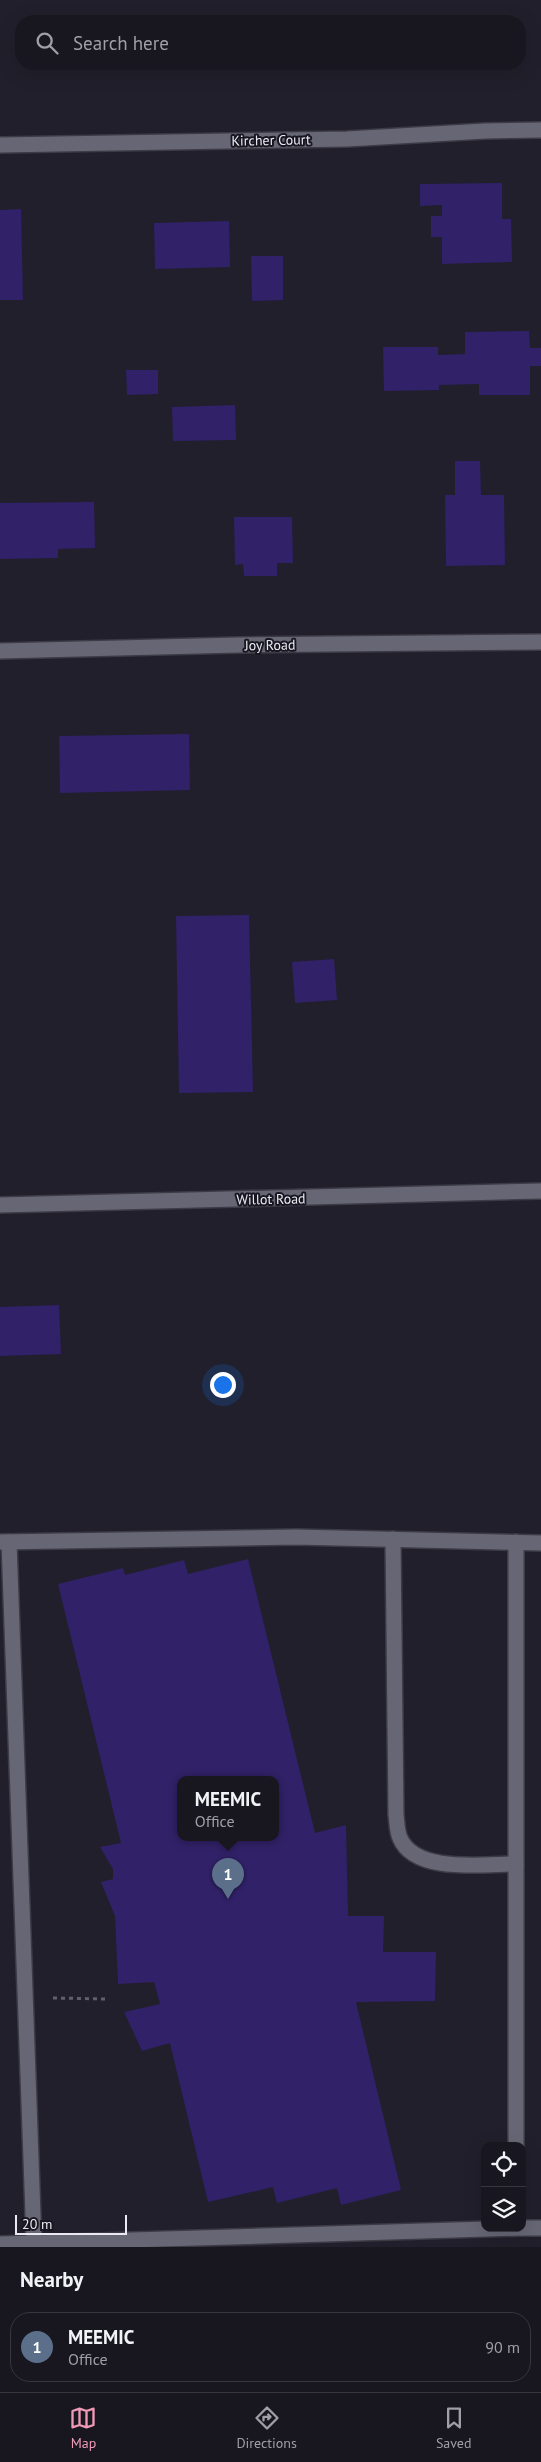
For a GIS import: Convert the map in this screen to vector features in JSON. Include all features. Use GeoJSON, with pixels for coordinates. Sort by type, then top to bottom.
{"type":"FeatureCollection","features":[{"type":"Feature","properties":{"kind":"street","name":"Kircher Court"},"geometry":{"type":"LineString","coordinates":[[0,145],[347,139],[485,131],[541,130]]}},
{"type":"Feature","properties":{"kind":"street","name":"Joy Road"},"geometry":{"type":"LineString","coordinates":[[0,651],[238,645],[541,642]]}},
{"type":"Feature","properties":{"kind":"street","name":"Willot Road"},"geometry":{"type":"LineString","coordinates":[[0,1205],[492,1194],[541,1191]]}},
{"type":"Feature","properties":{"kind":"street"},"geometry":{"type":"LineString","coordinates":[[34,2243],[5,1542],[296,1537],[541,1543]]}},
{"type":"Feature","properties":{"kind":"street"},"geometry":{"type":"LineString","coordinates":[[393,1539],[396,1815],[400,1838],[412,1856],[440,1864],[516,1864]]}},
{"type":"Feature","properties":{"kind":"street"},"geometry":{"type":"LineString","coordinates":[[516,1542],[516,2142]]}},
{"type":"Feature","properties":{"kind":"street"},"geometry":{"type":"LineString","coordinates":[[526,2228],[541,2228]]}},
{"type":"Feature","properties":{"kind":"street"},"geometry":{"type":"LineString","coordinates":[[0,2244],[481,2229]]}},
{"type":"Feature","properties":{"kind":"building"},"geometry":{"type":"Polygon","coordinates":[[[502,183],[502,219],[511,219],[512,262],[442,264],[442,237],[431,237],[431,216],[442,216],[442,205],[420,206],[420,184],[502,183]]]}},
{"type":"Feature","properties":{"kind":"building"},"geometry":{"type":"Polygon","coordinates":[[[21,209],[23,300],[0,300],[0,210],[21,209]]]}},
{"type":"Feature","properties":{"kind":"building"},"geometry":{"type":"Polygon","coordinates":[[[229,221],[230,267],[155,269],[154,223],[229,221]]]}},
{"type":"Feature","properties":{"kind":"building"},"geometry":{"type":"Polygon","coordinates":[[[251,256],[283,256],[283,300],[252,301],[251,256]]]}},
{"type":"Feature","properties":{"kind":"building"},"geometry":{"type":"Polygon","coordinates":[[[529,331],[530,348],[541,348],[541,366],[530,366],[530,395],[479,395],[479,384],[439,385],[439,390],[384,391],[383,347],[438,347],[438,355],[465,354],[465,332],[529,331]]]}},
{"type":"Feature","properties":{"kind":"building"},"geometry":{"type":"Polygon","coordinates":[[[126,370],[158,370],[158,394],[127,395],[126,370]]]}},
{"type":"Feature","properties":{"kind":"building"},"geometry":{"type":"Polygon","coordinates":[[[235,405],[236,440],[173,441],[172,407],[235,405]]]}},
{"type":"Feature","properties":{"kind":"building"},"geometry":{"type":"Polygon","coordinates":[[[455,461],[480,461],[481,495],[504,495],[505,565],[446,566],[445,495],[455,495],[455,461]]]}},
{"type":"Feature","properties":{"kind":"building"},"geometry":{"type":"Polygon","coordinates":[[[94,502],[95,548],[58,549],[58,558],[0,559],[0,503],[94,502]]]}},
{"type":"Feature","properties":{"kind":"building"},"geometry":{"type":"Polygon","coordinates":[[[234,517],[292,517],[293,563],[277,563],[277,576],[244,576],[243,564],[235,565],[234,517]]]}},
{"type":"Feature","properties":{"kind":"building"},"geometry":{"type":"Polygon","coordinates":[[[189,734],[190,790],[60,793],[59,736],[189,734]]]}},
{"type":"Feature","properties":{"kind":"building"},"geometry":{"type":"Polygon","coordinates":[[[249,915],[253,1092],[179,1093],[176,916],[249,915]]]}},
{"type":"Feature","properties":{"kind":"building"},"geometry":{"type":"Polygon","coordinates":[[[334,959],[337,1000],[295,1003],[292,962],[334,959]]]}},
{"type":"Feature","properties":{"kind":"building"},"geometry":{"type":"Polygon","coordinates":[[[59,1305],[61,1354],[0,1356],[0,1307],[59,1305]]]}},
{"type":"Feature","properties":{"kind":"building"},"geometry":{"type":"Polygon","coordinates":[[[248,1559],[315,1833],[346,1825],[348,1916],[384,1916],[383,1952],[436,1952],[435,2001],[356,2002],[401,2190],[341,2205],[337,2188],[277,2203],[273,2187],[208,2202],[170,2043],[142,2051],[124,2012],[160,2004],[154,1982],[118,1984],[115,1916],[101,1882],[113,1879],[113,1869],[100,1847],[121,1843],[58,1584],[123,1568],[125,1575],[184,1560],[188,1574],[248,1559]]]}},
{"type":"Feature","properties":{"kind":"place","name":"MEEMIC"},"geometry":{"type":"Point","coordinates":[228,1899]}}]}
